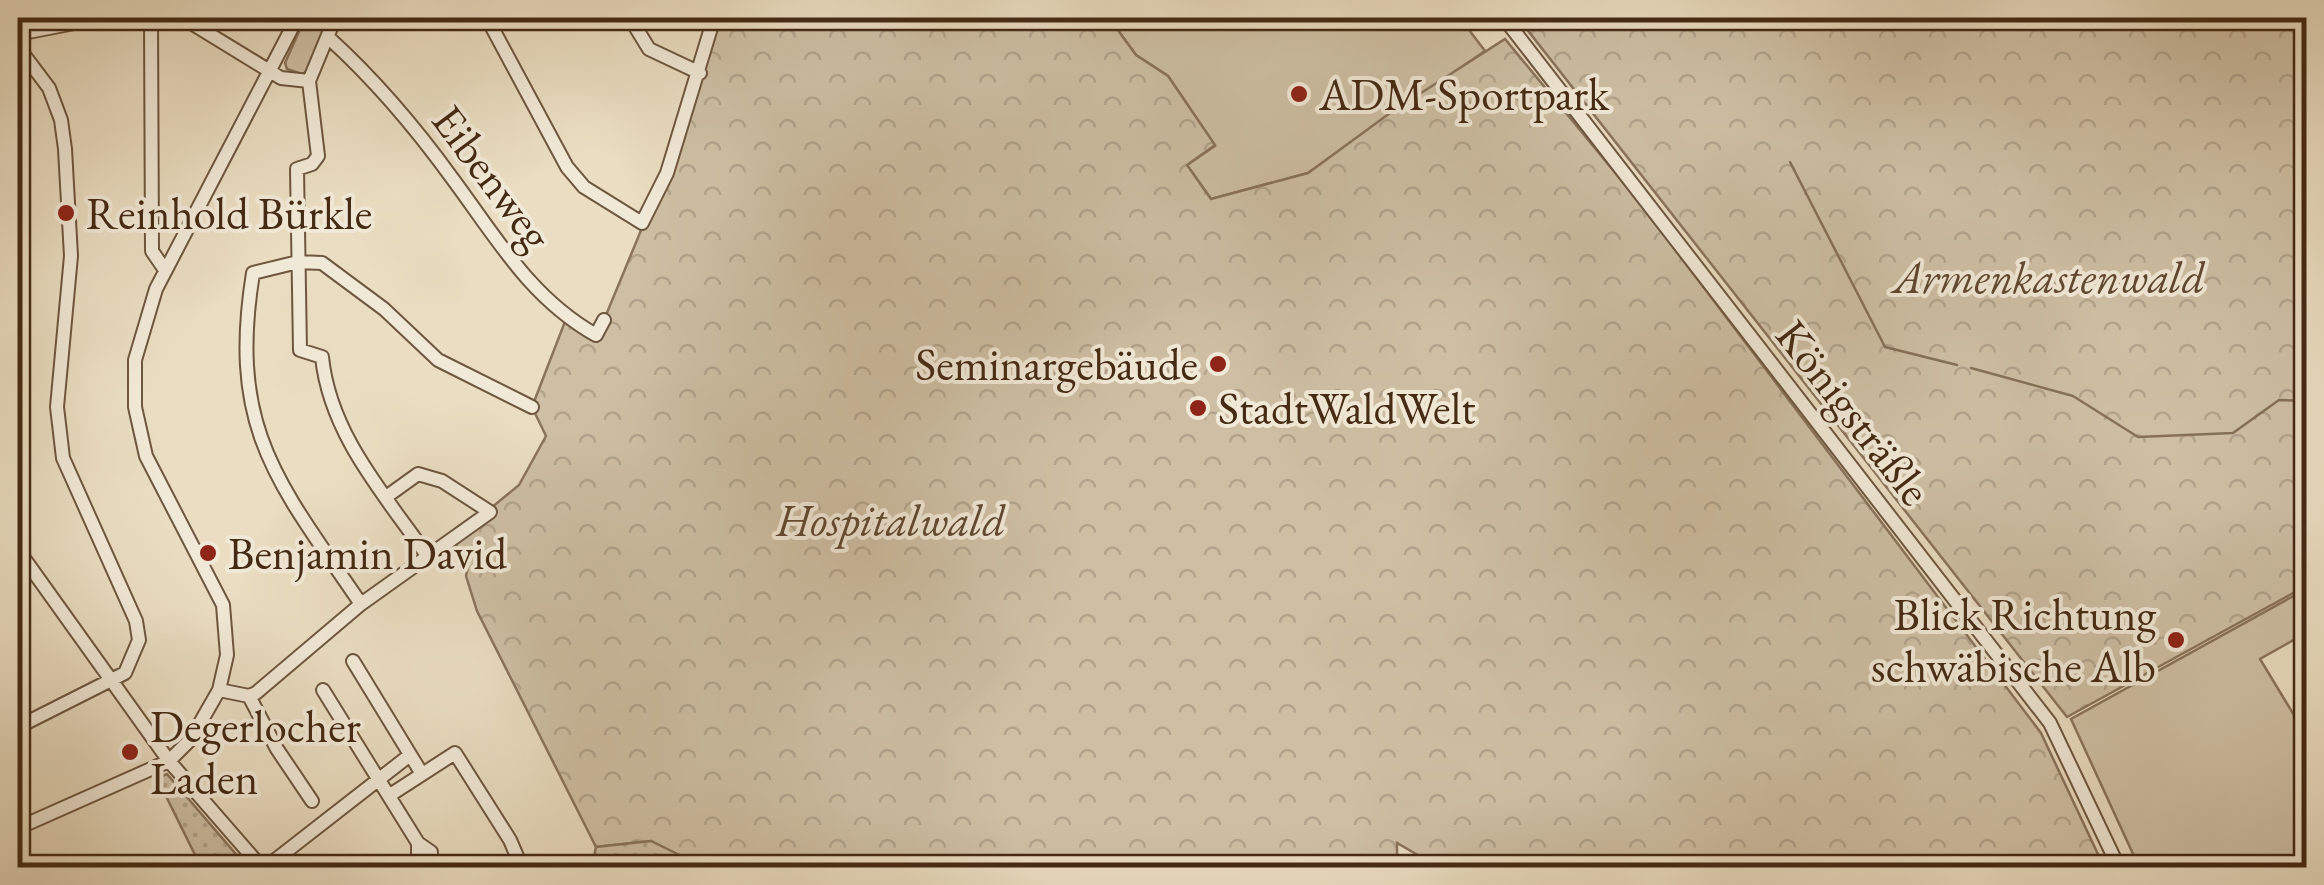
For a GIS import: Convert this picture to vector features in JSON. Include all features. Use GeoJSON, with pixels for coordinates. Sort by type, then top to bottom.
{"type":"FeatureCollection","features":[{"type":"Feature","properties":{"kind":"street"},"geometry":{"type":"LineString","coordinates":[[18,34],[100,18]]}},
{"type":"Feature","properties":{"kind":"street"},"geometry":{"type":"LineString","coordinates":[[151,18],[152,251],[166,270]]}},
{"type":"Feature","properties":{"kind":"street"},"geometry":{"type":"LineString","coordinates":[[183,18],[284,80],[308,80]]}},
{"type":"Feature","properties":{"kind":"street"},"geometry":{"type":"LineString","coordinates":[[18,828],[169,761],[190,739],[220,690],[228,655],[224,605],[152,471],[135,407],[138,337],[166,270],[297,18]]}},
{"type":"Feature","properties":{"kind":"street"},"geometry":{"type":"LineString","coordinates":[[335,18],[330,39],[308,80],[318,156],[297,169],[300,350],[322,357],[325,388],[336,417],[428,558]]}},
{"type":"Feature","properties":{"kind":"street"},"geometry":{"type":"LineString","coordinates":[[487,18],[567,167],[584,188],[642,223],[666,173],[714,18]]}},
{"type":"Feature","properties":{"kind":"street"},"geometry":{"type":"LineString","coordinates":[[630,18],[649,48],[700,73]]}},
{"type":"Feature","properties":{"kind":"street","name":"Königsträßle"},"geometry":{"type":"LineString","coordinates":[[1504,18],[2050,723],[2119,868]]}},
{"type":"Feature","properties":{"kind":"street","name":"Eibenweg"},"geometry":{"type":"LineString","coordinates":[[330,39],[406,117],[523,277],[566,319],[596,336],[604,320]]}},
{"type":"Feature","properties":{"kind":"street"},"geometry":{"type":"LineString","coordinates":[[18,46],[49,88],[62,120],[71,256],[58,429],[77,494],[136,622],[139,640],[134,659],[113,682],[20,721]]}},
{"type":"Feature","properties":{"kind":"street"},"geometry":{"type":"LineString","coordinates":[[361,604],[275,473],[248,402],[244,335],[253,273],[298,262],[322,263],[338,272],[438,360],[532,407]]}},
{"type":"Feature","properties":{"kind":"street"},"geometry":{"type":"LineString","coordinates":[[249,696],[361,604],[490,512],[442,481],[418,474],[386,496]]}},
{"type":"Feature","properties":{"kind":"street"},"geometry":{"type":"LineString","coordinates":[[18,550],[169,761],[263,868],[410,755]]}},
{"type":"Feature","properties":{"kind":"street"},"geometry":{"type":"LineString","coordinates":[[353,661],[422,774]]}},
{"type":"Feature","properties":{"kind":"street"},"geometry":{"type":"LineString","coordinates":[[220,690],[249,696]]}},
{"type":"Feature","properties":{"kind":"street"},"geometry":{"type":"LineString","coordinates":[[323,690],[418,844],[431,852],[431,867]]}},
{"type":"Feature","properties":{"kind":"street"},"geometry":{"type":"LineString","coordinates":[[249,696],[276,750],[312,801]]}},
{"type":"Feature","properties":{"kind":"street"},"geometry":{"type":"LineString","coordinates":[[390,795],[455,753],[510,840],[522,868]]}},
{"type":"Feature","properties":{"kind":"green space"},"geometry":{"type":"Polygon","coordinates":[[[305,18],[331,18],[309,70],[302,74],[287,69],[285,63],[305,18]]]}},
{"type":"Feature","properties":{"kind":"green space","name":"Hospitalwald"},"geometry":{"type":"Polygon","coordinates":[[[714,18],[1109,18],[1136,55],[1168,76],[1215,145],[1187,165],[1211,199],[1308,173],[1390,113],[1505,39],[1636,198],[2041,733],[2104,867],[1440,868],[1397,843],[1397,868],[704,868],[651,841],[596,847],[477,611],[466,576],[469,561],[452,540],[519,485],[546,436],[532,407],[566,319],[595,335],[604,320],[649,211],[714,18]]]}},
{"type":"Feature","properties":{"kind":"green space","name":"ADM-Sportpark"},"geometry":{"type":"Polygon","coordinates":[[[1109,18],[1460,18],[1485,51],[1308,173],[1211,199],[1187,165],[1215,146],[1168,76],[1136,55],[1109,18]]]}},
{"type":"Feature","properties":{"kind":"green space","name":"Armenkastenwald"},"geometry":{"type":"Polygon","coordinates":[[[1518,18],[2306,18],[2306,586],[2067,717],[1518,18]]]}},
{"type":"Feature","properties":{"kind":"green space"},"geometry":{"type":"Polygon","coordinates":[[[2306,589],[2306,633],[2260,659],[2306,735],[2306,867],[2139,867],[2071,719],[2306,589]]]}},
{"type":"Feature","properties":{"kind":"green space"},"geometry":{"type":"Polygon","coordinates":[[[167,774],[247,867],[201,867],[157,778],[167,774]]]}},
{"type":"Feature","properties":{"kind":"green space"},"geometry":{"type":"Polygon","coordinates":[[[651,841],[704,867],[592,867],[596,847],[651,841]]]}},
{"type":"Feature","properties":{"kind":"waterway"},"geometry":{"type":"LineString","coordinates":[[1790,162],[1885,347],[1957,365]]}},
{"type":"Feature","properties":{"kind":"waterway"},"geometry":{"type":"LineString","coordinates":[[1971,368],[2073,396],[2138,437],[2233,433],[2279,400],[2306,401]]}},
{"type":"Feature","properties":{"kind":"place","name":"ADM-Sportpark"},"geometry":{"type":"Point","coordinates":[1299,94]}},
{"type":"Feature","properties":{"kind":"place","name":"Reinhold Bürkle"},"geometry":{"type":"Point","coordinates":[66,213]}},
{"type":"Feature","properties":{"kind":"place","name":"Seminargebäude"},"geometry":{"type":"Point","coordinates":[1218,364]}},
{"type":"Feature","properties":{"kind":"place","name":"StadtWaldWelt"},"geometry":{"type":"Point","coordinates":[1198,408]}},
{"type":"Feature","properties":{"kind":"place","name":"Benjamin David"},"geometry":{"type":"Point","coordinates":[208,553]}},
{"type":"Feature","properties":{"kind":"place","name":"Blick Richtung schwäbische Alb"},"geometry":{"type":"Point","coordinates":[2176,640]}},
{"type":"Feature","properties":{"kind":"place","name":"Degerlocher Laden"},"geometry":{"type":"Point","coordinates":[130,752]}}]}
